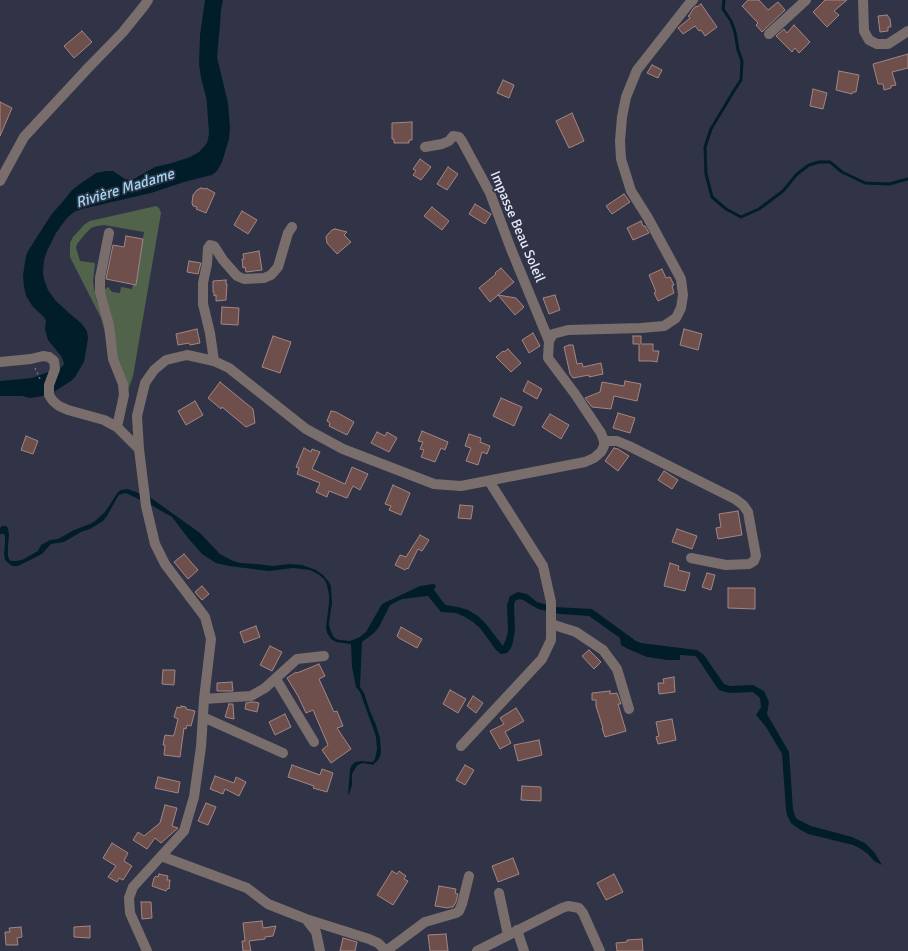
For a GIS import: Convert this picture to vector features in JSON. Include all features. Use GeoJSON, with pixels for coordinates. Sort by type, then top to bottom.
{"type":"FeatureCollection","features":[{"type":"Feature","properties":{"kind":"street"},"geometry":{"type":"LineString","coordinates":[[0,181],[24,136],[123,32],[148,0]]}},
{"type":"Feature","properties":{"kind":"street"},"geometry":{"type":"LineString","coordinates":[[147,951],[130,913],[129,898],[133,886],[184,831],[194,797],[201,747],[204,699],[211,639],[205,617],[165,564],[155,544],[146,506],[139,449],[137,416],[145,383],[154,370],[166,360],[187,355],[214,361],[229,368],[306,429],[343,449],[434,484],[461,486],[585,462],[594,458],[601,452],[604,446],[601,433],[548,358],[549,340],[553,334],[568,330],[664,326],[676,318],[681,308],[683,294],[681,279],[648,218],[631,191],[621,159],[620,141],[622,117],[626,97],[638,70],[693,0]]}},
{"type":"Feature","properties":{"kind":"street"},"geometry":{"type":"LineString","coordinates":[[769,34],[806,0]]}},
{"type":"Feature","properties":{"kind":"street"},"geometry":{"type":"LineString","coordinates":[[863,0],[864,31],[869,40],[877,44],[888,44],[908,31]]}},
{"type":"Feature","properties":{"kind":"street","name":"Impasse Beau Soleil"},"geometry":{"type":"LineString","coordinates":[[425,147],[442,144],[449,141],[454,136],[459,137],[462,141],[490,194],[549,340]]}},
{"type":"Feature","properties":{"kind":"street"},"geometry":{"type":"LineString","coordinates":[[214,361],[210,333],[203,304],[203,283],[207,264],[208,248],[210,245],[214,246],[223,260],[237,276],[244,279],[264,278],[272,275],[278,267],[288,233],[292,227]]}},
{"type":"Feature","properties":{"kind":"street"},"geometry":{"type":"LineString","coordinates":[[109,233],[100,278],[100,293],[109,325],[114,359],[123,384],[124,395],[117,427]]}},
{"type":"Feature","properties":{"kind":"street"},"geometry":{"type":"LineString","coordinates":[[0,362],[31,359],[43,356],[49,357],[54,361],[55,369],[49,385],[49,395],[53,401],[59,406],[68,410],[104,420],[117,427],[139,449]]}},
{"type":"Feature","properties":{"kind":"street"},"geometry":{"type":"LineString","coordinates":[[604,441],[617,441],[636,449],[735,499],[743,505],[748,512],[756,556],[754,562],[749,564],[726,565],[692,558]]}},
{"type":"Feature","properties":{"kind":"street"},"geometry":{"type":"LineString","coordinates":[[461,746],[542,659],[551,640],[551,602],[543,566],[489,481]]}},
{"type":"Feature","properties":{"kind":"street"},"geometry":{"type":"LineString","coordinates":[[551,624],[576,632],[603,650],[617,669],[629,709]]}},
{"type":"Feature","properties":{"kind":"street"},"geometry":{"type":"LineString","coordinates":[[204,699],[251,696],[266,688],[297,659],[324,656]]}},
{"type":"Feature","properties":{"kind":"street"},"geometry":{"type":"LineString","coordinates":[[276,679],[314,742]]}},
{"type":"Feature","properties":{"kind":"street"},"geometry":{"type":"LineString","coordinates":[[203,717],[283,753]]}},
{"type":"Feature","properties":{"kind":"street"},"geometry":{"type":"LineString","coordinates":[[162,856],[247,888],[268,904],[306,919],[369,939],[378,943],[386,951],[425,922],[456,913],[462,904],[469,876]]}},
{"type":"Feature","properties":{"kind":"street"},"geometry":{"type":"LineString","coordinates":[[499,893],[512,933],[524,951]]}},
{"type":"Feature","properties":{"kind":"street"},"geometry":{"type":"LineString","coordinates":[[479,951],[568,906],[579,908],[583,913],[600,951]]}},
{"type":"Feature","properties":{"kind":"street"},"geometry":{"type":"LineString","coordinates":[[306,919],[316,932],[320,951]]}},
{"type":"Feature","properties":{"kind":"green space"},"geometry":{"type":"Polygon","coordinates":[[[156,206],[159,208],[161,213],[133,376],[128,390],[118,366],[104,290],[108,287],[112,292],[120,293],[121,287],[132,289],[133,284],[136,285],[144,232],[104,225],[97,226],[91,228],[77,244],[76,248],[80,261],[95,263],[93,282],[96,299],[104,321],[105,333],[101,318],[70,257],[70,243],[73,237],[85,224],[90,221],[156,206]]]}},
{"type":"Feature","properties":{"kind":"water","name":"Rivière Madame"},"geometry":{"type":"Polygon","coordinates":[[[205,0],[223,0],[217,57],[228,103],[230,128],[229,139],[222,162],[217,171],[212,175],[184,182],[151,193],[82,209],[74,212],[67,218],[56,233],[47,251],[44,260],[43,272],[48,290],[55,300],[81,323],[87,331],[88,338],[84,362],[71,381],[49,395],[30,398],[22,396],[0,396],[0,381],[32,378],[62,367],[64,364],[61,356],[48,340],[45,329],[46,321],[44,317],[33,307],[26,296],[24,287],[23,275],[26,256],[51,215],[72,190],[96,173],[113,171],[125,179],[132,180],[155,167],[190,157],[199,152],[207,143],[209,134],[207,105],[199,64],[200,35],[205,0]]]}},
{"type":"Feature","properties":{"kind":"water"},"geometry":{"type":"Polygon","coordinates":[[[128,489],[151,498],[200,533],[220,554],[233,561],[273,566],[289,564],[302,565],[316,570],[323,575],[331,586],[332,603],[329,624],[333,636],[336,639],[350,641],[360,637],[366,632],[382,604],[420,586],[433,584],[436,585],[434,590],[446,605],[468,610],[478,616],[503,646],[508,631],[507,605],[510,596],[518,592],[527,594],[537,602],[555,607],[592,609],[636,641],[641,643],[697,650],[704,655],[724,684],[730,686],[753,685],[764,691],[769,702],[767,714],[789,752],[793,809],[797,819],[811,826],[852,837],[865,843],[875,853],[882,865],[874,861],[861,849],[853,845],[808,834],[791,823],[786,810],[782,754],[766,727],[756,715],[761,707],[760,698],[753,692],[730,693],[719,690],[695,656],[680,655],[680,660],[647,657],[621,645],[620,638],[589,616],[560,614],[538,609],[519,599],[515,601],[514,605],[515,629],[513,642],[507,653],[501,654],[496,650],[480,628],[473,622],[456,613],[441,612],[428,596],[402,599],[390,605],[379,627],[362,642],[360,687],[364,693],[376,725],[380,738],[381,753],[379,759],[373,765],[363,763],[356,767],[352,774],[352,785],[348,795],[350,769],[355,762],[372,762],[375,759],[377,749],[376,737],[360,692],[356,687],[352,667],[351,644],[336,642],[331,639],[327,633],[326,627],[329,595],[324,579],[318,574],[310,570],[293,568],[269,571],[216,563],[202,554],[172,517],[125,493],[119,495],[103,521],[90,529],[81,532],[64,542],[51,544],[42,554],[18,566],[12,566],[5,560],[5,536],[4,534],[0,534],[0,528],[2,526],[6,526],[8,528],[9,559],[11,561],[22,560],[38,551],[41,545],[50,540],[58,539],[95,521],[105,512],[118,492],[128,489]]]}},
{"type":"Feature","properties":{"kind":"building"},"geometry":{"type":"Polygon","coordinates":[[[748,0],[759,0],[768,10],[778,2],[785,10],[762,32],[756,25],[758,23],[742,6],[748,0]]]}},
{"type":"Feature","properties":{"kind":"building"},"geometry":{"type":"Polygon","coordinates":[[[825,0],[847,0],[834,11],[839,15],[827,27],[813,12],[825,0]]]}},
{"type":"Feature","properties":{"kind":"building"},"geometry":{"type":"Polygon","coordinates":[[[701,4],[717,27],[705,36],[701,30],[699,31],[695,26],[683,34],[678,28],[690,18],[688,16],[693,9],[701,4]]]}},
{"type":"Feature","properties":{"kind":"building"},"geometry":{"type":"Polygon","coordinates":[[[887,15],[890,19],[891,27],[888,27],[888,31],[880,32],[878,16],[887,15]]]}},
{"type":"Feature","properties":{"kind":"building"},"geometry":{"type":"Polygon","coordinates":[[[794,25],[810,42],[799,53],[795,48],[792,52],[776,36],[784,29],[787,33],[794,25]]]}},
{"type":"Feature","properties":{"kind":"building"},"geometry":{"type":"Polygon","coordinates":[[[82,31],[92,42],[74,58],[64,46],[82,31]]]}},
{"type":"Feature","properties":{"kind":"building"},"geometry":{"type":"Polygon","coordinates":[[[908,54],[908,68],[892,72],[896,85],[884,90],[883,84],[878,84],[873,64],[908,54]]]}},
{"type":"Feature","properties":{"kind":"building"},"geometry":{"type":"Polygon","coordinates":[[[652,65],[662,70],[658,78],[647,73],[652,65]]]}},
{"type":"Feature","properties":{"kind":"building"},"geometry":{"type":"Polygon","coordinates":[[[839,71],[859,75],[856,92],[853,92],[852,94],[836,90],[839,71]]]}},
{"type":"Feature","properties":{"kind":"building"},"geometry":{"type":"Polygon","coordinates":[[[503,80],[514,85],[509,98],[497,93],[503,80]]]}},
{"type":"Feature","properties":{"kind":"building"},"geometry":{"type":"Polygon","coordinates":[[[813,89],[827,93],[823,109],[810,106],[813,89]]]}},
{"type":"Feature","properties":{"kind":"building"},"geometry":{"type":"Polygon","coordinates":[[[0,102],[12,108],[0,136],[0,102]]]}},
{"type":"Feature","properties":{"kind":"building"},"geometry":{"type":"Polygon","coordinates":[[[572,113],[584,141],[569,148],[556,121],[572,113]]]}},
{"type":"Feature","properties":{"kind":"building"},"geometry":{"type":"Polygon","coordinates":[[[412,122],[412,140],[409,140],[409,143],[394,143],[394,139],[392,139],[392,123],[412,122]]]}},
{"type":"Feature","properties":{"kind":"building"},"geometry":{"type":"Polygon","coordinates":[[[420,159],[431,167],[421,180],[413,175],[416,171],[413,169],[420,159]]]}},
{"type":"Feature","properties":{"kind":"building"},"geometry":{"type":"Polygon","coordinates":[[[448,167],[458,174],[447,190],[437,184],[448,167]]]}},
{"type":"Feature","properties":{"kind":"building"},"geometry":{"type":"Polygon","coordinates":[[[201,188],[206,188],[215,193],[206,213],[196,209],[197,207],[193,206],[192,203],[193,195],[201,188]]]}},
{"type":"Feature","properties":{"kind":"building"},"geometry":{"type":"Polygon","coordinates":[[[624,194],[630,202],[612,214],[606,206],[624,194]]]}},
{"type":"Feature","properties":{"kind":"building"},"geometry":{"type":"Polygon","coordinates":[[[475,204],[491,214],[485,224],[469,214],[475,204]]]}},
{"type":"Feature","properties":{"kind":"building"},"geometry":{"type":"Polygon","coordinates":[[[432,207],[449,221],[442,230],[424,216],[432,207]]]}},
{"type":"Feature","properties":{"kind":"building"},"geometry":{"type":"Polygon","coordinates":[[[242,211],[257,220],[248,234],[234,225],[242,211]]]}},
{"type":"Feature","properties":{"kind":"building"},"geometry":{"type":"Polygon","coordinates":[[[641,221],[649,233],[633,240],[627,228],[641,221]]]}},
{"type":"Feature","properties":{"kind":"building"},"geometry":{"type":"Polygon","coordinates":[[[335,229],[347,232],[344,235],[351,242],[337,254],[327,243],[326,237],[332,230],[335,229]]]}},
{"type":"Feature","properties":{"kind":"building"},"geometry":{"type":"Polygon","coordinates":[[[126,236],[143,239],[136,285],[106,279],[113,245],[124,247],[126,236]]]}},
{"type":"Feature","properties":{"kind":"building"},"geometry":{"type":"Polygon","coordinates":[[[259,251],[262,270],[246,272],[245,267],[243,268],[243,254],[259,251]]]}},
{"type":"Feature","properties":{"kind":"building"},"geometry":{"type":"Polygon","coordinates":[[[189,261],[201,263],[198,274],[187,272],[189,261]]]}},
{"type":"Feature","properties":{"kind":"building"},"geometry":{"type":"Polygon","coordinates":[[[501,268],[514,282],[490,302],[479,288],[501,268]]]}},
{"type":"Feature","properties":{"kind":"building"},"geometry":{"type":"Polygon","coordinates":[[[662,269],[666,278],[670,277],[674,285],[672,286],[674,293],[658,301],[649,275],[662,269]]]}},
{"type":"Feature","properties":{"kind":"building"},"geometry":{"type":"Polygon","coordinates":[[[226,280],[226,300],[216,301],[216,295],[214,296],[213,292],[213,281],[226,280]]]}},
{"type":"Feature","properties":{"kind":"building"},"geometry":{"type":"Polygon","coordinates":[[[498,295],[516,298],[524,307],[515,315],[498,295]]]}},
{"type":"Feature","properties":{"kind":"building"},"geometry":{"type":"Polygon","coordinates":[[[555,295],[560,310],[549,314],[543,298],[555,295]]]}},
{"type":"Feature","properties":{"kind":"building"},"geometry":{"type":"Polygon","coordinates":[[[222,307],[239,308],[238,325],[221,324],[222,307]]]}},
{"type":"Feature","properties":{"kind":"building"},"geometry":{"type":"Polygon","coordinates":[[[197,329],[200,343],[178,345],[176,334],[197,329]]]}},
{"type":"Feature","properties":{"kind":"building"},"geometry":{"type":"Polygon","coordinates":[[[684,329],[702,334],[698,350],[680,345],[684,329]]]}},
{"type":"Feature","properties":{"kind":"building"},"geometry":{"type":"Polygon","coordinates":[[[533,333],[540,346],[529,353],[522,340],[533,333]]]}},
{"type":"Feature","properties":{"kind":"building"},"geometry":{"type":"Polygon","coordinates":[[[273,336],[291,342],[280,373],[262,367],[273,336]]]}},
{"type":"Feature","properties":{"kind":"building"},"geometry":{"type":"Polygon","coordinates":[[[633,336],[641,336],[641,344],[653,344],[653,351],[659,351],[657,362],[639,361],[639,344],[633,344],[633,336]]]}},
{"type":"Feature","properties":{"kind":"building"},"geometry":{"type":"Polygon","coordinates":[[[573,345],[577,364],[582,363],[583,367],[601,363],[603,374],[573,378],[570,374],[564,347],[573,345]]]}},
{"type":"Feature","properties":{"kind":"building"},"geometry":{"type":"Polygon","coordinates":[[[508,349],[521,363],[511,372],[496,357],[508,349]]]}},
{"type":"Feature","properties":{"kind":"building"},"geometry":{"type":"Polygon","coordinates":[[[528,381],[542,389],[537,399],[523,391],[528,381]]]}},
{"type":"Feature","properties":{"kind":"building"},"geometry":{"type":"Polygon","coordinates":[[[625,381],[641,384],[637,401],[614,396],[611,409],[592,407],[585,398],[600,392],[602,382],[624,386],[625,381]]]}},
{"type":"Feature","properties":{"kind":"building"},"geometry":{"type":"Polygon","coordinates":[[[220,382],[253,409],[255,423],[246,427],[222,407],[221,409],[208,398],[220,382]]]}},
{"type":"Feature","properties":{"kind":"building"},"geometry":{"type":"Polygon","coordinates":[[[501,398],[522,407],[514,426],[493,416],[501,398]]]}},
{"type":"Feature","properties":{"kind":"building"},"geometry":{"type":"Polygon","coordinates":[[[195,401],[203,415],[186,425],[178,411],[195,401]]]}},
{"type":"Feature","properties":{"kind":"building"},"geometry":{"type":"Polygon","coordinates":[[[331,411],[336,412],[354,422],[347,435],[329,426],[330,423],[327,421],[331,411]]]}},
{"type":"Feature","properties":{"kind":"building"},"geometry":{"type":"Polygon","coordinates":[[[618,413],[635,418],[630,433],[613,428],[618,413]]]}},
{"type":"Feature","properties":{"kind":"building"},"geometry":{"type":"Polygon","coordinates":[[[550,414],[569,425],[561,439],[542,427],[550,414]]]}},
{"type":"Feature","properties":{"kind":"building"},"geometry":{"type":"Polygon","coordinates":[[[422,431],[448,442],[445,450],[441,448],[435,462],[421,457],[424,450],[420,449],[423,442],[418,441],[422,431]]]}},
{"type":"Feature","properties":{"kind":"building"},"geometry":{"type":"Polygon","coordinates":[[[377,432],[385,436],[387,432],[397,438],[389,452],[371,443],[377,432]]]}},
{"type":"Feature","properties":{"kind":"building"},"geometry":{"type":"Polygon","coordinates":[[[469,434],[481,438],[480,442],[490,446],[487,454],[482,452],[478,465],[466,461],[471,448],[465,446],[469,434]]]}},
{"type":"Feature","properties":{"kind":"building"},"geometry":{"type":"Polygon","coordinates":[[[26,436],[38,441],[33,454],[21,450],[26,436]]]}},
{"type":"Feature","properties":{"kind":"building"},"geometry":{"type":"Polygon","coordinates":[[[304,448],[311,452],[312,449],[320,452],[312,469],[345,484],[352,467],[368,474],[360,490],[353,486],[347,498],[329,491],[327,497],[316,492],[320,483],[297,474],[299,468],[296,467],[304,448]]]}},
{"type":"Feature","properties":{"kind":"building"},"geometry":{"type":"Polygon","coordinates":[[[614,448],[629,456],[618,471],[605,461],[614,448]]]}},
{"type":"Feature","properties":{"kind":"building"},"geometry":{"type":"Polygon","coordinates":[[[664,471],[678,480],[672,489],[658,480],[664,471]]]}},
{"type":"Feature","properties":{"kind":"building"},"geometry":{"type":"Polygon","coordinates":[[[393,485],[410,493],[401,515],[389,510],[391,506],[385,504],[393,485]]]}},
{"type":"Feature","properties":{"kind":"building"},"geometry":{"type":"Polygon","coordinates":[[[460,505],[473,506],[471,519],[458,518],[460,505]]]}},
{"type":"Feature","properties":{"kind":"building"},"geometry":{"type":"Polygon","coordinates":[[[738,511],[742,535],[718,539],[716,528],[721,527],[719,514],[738,511]]]}},
{"type":"Feature","properties":{"kind":"building"},"geometry":{"type":"Polygon","coordinates":[[[677,529],[697,536],[692,549],[672,542],[677,529]]]}},
{"type":"Feature","properties":{"kind":"building"},"geometry":{"type":"Polygon","coordinates":[[[420,535],[429,540],[422,551],[418,549],[408,569],[407,568],[405,570],[395,565],[400,555],[406,557],[420,535]]]}},
{"type":"Feature","properties":{"kind":"building"},"geometry":{"type":"Polygon","coordinates":[[[184,554],[198,570],[188,579],[174,562],[184,554]]]}},
{"type":"Feature","properties":{"kind":"building"},"geometry":{"type":"Polygon","coordinates":[[[670,563],[679,566],[678,570],[690,573],[685,591],[664,586],[670,563]]]}},
{"type":"Feature","properties":{"kind":"building"},"geometry":{"type":"Polygon","coordinates":[[[707,573],[715,575],[711,590],[702,587],[707,573]]]}},
{"type":"Feature","properties":{"kind":"building"},"geometry":{"type":"Polygon","coordinates":[[[202,586],[209,594],[202,600],[195,592],[202,586]]]}},
{"type":"Feature","properties":{"kind":"building"},"geometry":{"type":"Polygon","coordinates":[[[728,588],[755,588],[755,609],[728,608],[728,588]]]}},
{"type":"Feature","properties":{"kind":"building"},"geometry":{"type":"Polygon","coordinates":[[[256,626],[260,637],[244,643],[240,632],[256,626]]]}},
{"type":"Feature","properties":{"kind":"building"},"geometry":{"type":"Polygon","coordinates":[[[401,627],[422,639],[417,648],[397,636],[401,627]]]}},
{"type":"Feature","properties":{"kind":"building"},"geometry":{"type":"Polygon","coordinates":[[[270,646],[282,652],[272,671],[260,665],[270,646]]]}},
{"type":"Feature","properties":{"kind":"building"},"geometry":{"type":"Polygon","coordinates":[[[589,650],[601,662],[594,669],[582,656],[589,650]]]}},
{"type":"Feature","properties":{"kind":"building"},"geometry":{"type":"Polygon","coordinates":[[[319,664],[325,676],[319,679],[334,712],[337,711],[343,726],[337,728],[351,749],[331,763],[322,750],[328,745],[313,710],[306,713],[287,678],[296,672],[297,673],[319,664]]]}},
{"type":"Feature","properties":{"kind":"building"},"geometry":{"type":"Polygon","coordinates":[[[163,670],[175,670],[174,685],[162,684],[163,670]]]}},
{"type":"Feature","properties":{"kind":"building"},"geometry":{"type":"Polygon","coordinates":[[[674,677],[675,692],[659,694],[658,683],[664,683],[663,679],[674,677]]]}},
{"type":"Feature","properties":{"kind":"building"},"geometry":{"type":"Polygon","coordinates":[[[232,682],[233,691],[217,691],[217,683],[232,682]]]}},
{"type":"Feature","properties":{"kind":"building"},"geometry":{"type":"Polygon","coordinates":[[[450,690],[466,699],[458,713],[443,704],[450,690]]]}},
{"type":"Feature","properties":{"kind":"building"},"geometry":{"type":"Polygon","coordinates":[[[610,691],[610,694],[617,693],[621,704],[618,704],[626,731],[605,737],[596,706],[596,700],[592,700],[592,693],[610,691]]]}},
{"type":"Feature","properties":{"kind":"building"},"geometry":{"type":"Polygon","coordinates":[[[473,696],[483,703],[476,713],[467,706],[473,696]]]}},
{"type":"Feature","properties":{"kind":"building"},"geometry":{"type":"Polygon","coordinates":[[[246,703],[259,703],[257,712],[245,709],[246,703]]]}},
{"type":"Feature","properties":{"kind":"building"},"geometry":{"type":"Polygon","coordinates":[[[229,704],[233,704],[234,719],[225,717],[229,704]]]}},
{"type":"Feature","properties":{"kind":"building"},"geometry":{"type":"Polygon","coordinates":[[[181,706],[195,711],[191,726],[187,725],[186,729],[184,728],[180,757],[164,755],[165,745],[163,745],[165,735],[174,735],[178,719],[174,717],[177,707],[181,708],[181,706]]]}},
{"type":"Feature","properties":{"kind":"building"},"geometry":{"type":"Polygon","coordinates":[[[516,708],[524,721],[505,732],[511,743],[500,749],[490,731],[504,724],[500,718],[516,708]]]}},
{"type":"Feature","properties":{"kind":"building"},"geometry":{"type":"Polygon","coordinates":[[[285,714],[291,727],[275,735],[269,722],[285,714]]]}},
{"type":"Feature","properties":{"kind":"building"},"geometry":{"type":"Polygon","coordinates":[[[672,719],[676,740],[658,744],[656,737],[659,736],[656,722],[672,719]]]}},
{"type":"Feature","properties":{"kind":"building"},"geometry":{"type":"Polygon","coordinates":[[[539,740],[542,755],[518,761],[514,745],[539,740]]]}},
{"type":"Feature","properties":{"kind":"building"},"geometry":{"type":"Polygon","coordinates":[[[292,765],[320,775],[322,769],[333,773],[327,792],[313,788],[314,786],[288,777],[292,765]]]}},
{"type":"Feature","properties":{"kind":"building"},"geometry":{"type":"Polygon","coordinates":[[[465,765],[474,770],[465,785],[456,780],[465,765]]]}},
{"type":"Feature","properties":{"kind":"building"},"geometry":{"type":"Polygon","coordinates":[[[215,776],[234,783],[236,777],[246,782],[239,796],[225,789],[223,794],[210,789],[215,776]]]}},
{"type":"Feature","properties":{"kind":"building"},"geometry":{"type":"Polygon","coordinates":[[[158,777],[180,782],[178,793],[155,788],[158,777]]]}},
{"type":"Feature","properties":{"kind":"building"},"geometry":{"type":"Polygon","coordinates":[[[522,786],[541,787],[541,801],[521,800],[522,786]]]}},
{"type":"Feature","properties":{"kind":"building"},"geometry":{"type":"Polygon","coordinates":[[[206,803],[216,807],[208,825],[198,821],[206,803]]]}},
{"type":"Feature","properties":{"kind":"building"},"geometry":{"type":"Polygon","coordinates":[[[165,805],[177,808],[172,826],[178,828],[161,843],[155,838],[147,849],[133,840],[138,832],[144,836],[160,823],[165,805]]]}},
{"type":"Feature","properties":{"kind":"building"},"geometry":{"type":"Polygon","coordinates":[[[112,843],[128,853],[124,861],[132,866],[123,880],[119,878],[117,882],[108,877],[116,866],[103,858],[112,843]]]}},
{"type":"Feature","properties":{"kind":"building"},"geometry":{"type":"Polygon","coordinates":[[[513,858],[519,874],[498,882],[492,866],[513,858]]]}},
{"type":"Feature","properties":{"kind":"building"},"geometry":{"type":"Polygon","coordinates":[[[392,871],[397,874],[399,871],[406,876],[404,879],[408,881],[393,905],[377,895],[392,871]]]}},
{"type":"Feature","properties":{"kind":"building"},"geometry":{"type":"Polygon","coordinates":[[[159,874],[168,876],[167,880],[170,880],[169,889],[168,888],[166,891],[152,886],[154,878],[156,876],[158,877],[159,874]]]}},
{"type":"Feature","properties":{"kind":"building"},"geometry":{"type":"Polygon","coordinates":[[[614,874],[623,892],[606,900],[597,883],[614,874]]]}},
{"type":"Feature","properties":{"kind":"building"},"geometry":{"type":"Polygon","coordinates":[[[439,886],[456,889],[455,893],[458,894],[453,907],[448,908],[435,906],[439,886]]]}},
{"type":"Feature","properties":{"kind":"building"},"geometry":{"type":"Polygon","coordinates":[[[141,902],[151,902],[152,918],[142,919],[141,902]]]}},
{"type":"Feature","properties":{"kind":"building"},"geometry":{"type":"Polygon","coordinates":[[[262,921],[263,928],[276,926],[273,936],[265,937],[265,939],[249,941],[251,951],[243,951],[242,941],[245,941],[243,923],[262,921]]]}},
{"type":"Feature","properties":{"kind":"building"},"geometry":{"type":"Polygon","coordinates":[[[90,926],[90,938],[74,937],[74,927],[90,926]]]}},
{"type":"Feature","properties":{"kind":"building"},"geometry":{"type":"Polygon","coordinates":[[[21,927],[22,937],[17,938],[18,945],[6,945],[5,932],[10,932],[9,928],[21,927]]]}},
{"type":"Feature","properties":{"kind":"building"},"geometry":{"type":"Polygon","coordinates":[[[446,934],[448,951],[430,951],[428,935],[446,934]]]}},
{"type":"Feature","properties":{"kind":"building"},"geometry":{"type":"Polygon","coordinates":[[[343,938],[357,942],[355,951],[340,951],[343,938]]]}},
{"type":"Feature","properties":{"kind":"building"},"geometry":{"type":"Polygon","coordinates":[[[642,939],[643,951],[617,951],[616,943],[627,942],[627,940],[642,939]]]}},
{"type":"Feature","properties":{"kind":"waterway"},"geometry":{"type":"LineString","coordinates":[[724,0],[723,9],[731,21],[742,61],[741,80],[711,129],[705,147],[706,174],[712,197],[726,209],[741,217],[759,209],[783,191],[797,174],[809,165],[819,162],[830,162],[842,172],[865,183],[889,184],[908,179]]}}]}
